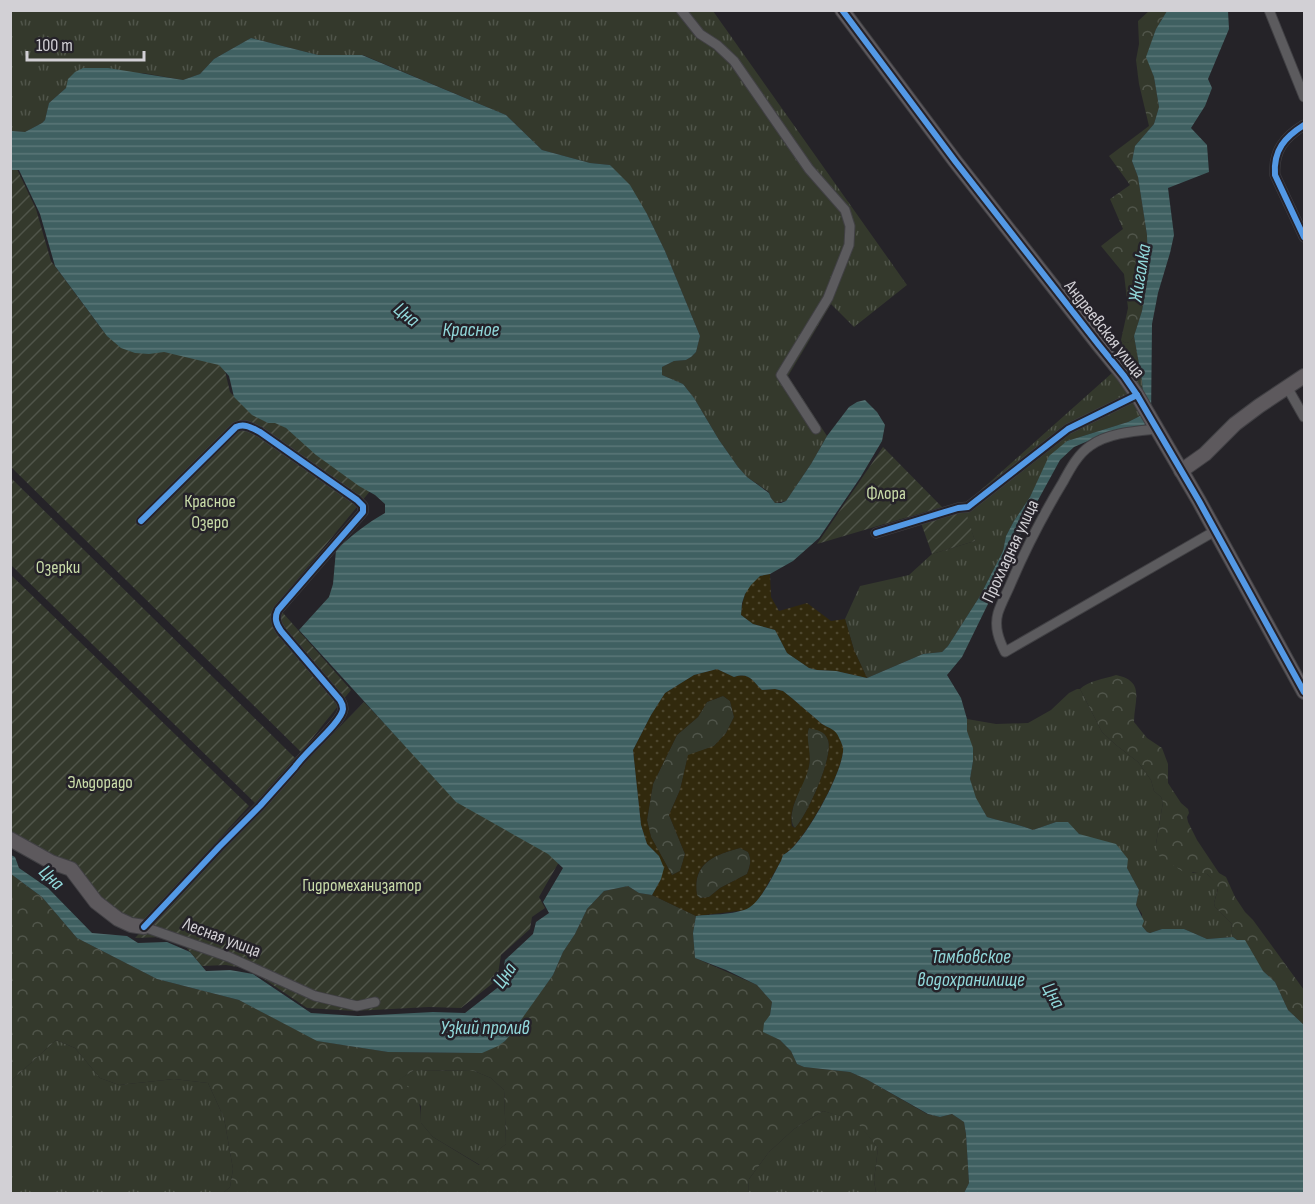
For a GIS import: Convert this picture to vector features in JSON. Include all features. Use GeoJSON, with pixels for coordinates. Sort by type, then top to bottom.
{"type":"FeatureCollection","features":[{"type":"Feature","properties":{"kind":"street"},"geometry":{"type":"LineString","coordinates":[[681,10],[700,34],[734,60],[809,169],[845,210],[850,226],[849,245],[828,298],[781,375],[816,429]]}},
{"type":"Feature","properties":{"kind":"street","name":"Андреевская улица"},"geometry":{"type":"LineString","coordinates":[[842,10],[955,161],[1124,376],[1181,471],[1305,692]]}},
{"type":"Feature","properties":{"kind":"street"},"geometry":{"type":"LineString","coordinates":[[1269,10],[1305,97]]}},
{"type":"Feature","properties":{"kind":"street"},"geometry":{"type":"LineString","coordinates":[[1305,125],[1284,140],[1278,152],[1274,170],[1305,237]]}},
{"type":"Feature","properties":{"kind":"street"},"geometry":{"type":"LineString","coordinates":[[1181,471],[1205,454],[1235,424],[1305,376]]}},
{"type":"Feature","properties":{"kind":"street"},"geometry":{"type":"LineString","coordinates":[[1287,387],[1305,417]]}},
{"type":"Feature","properties":{"kind":"street"},"geometry":{"type":"LineString","coordinates":[[876,533],[958,508],[969,507],[1068,429],[1139,399]]}},
{"type":"Feature","properties":{"kind":"street"},"geometry":{"type":"LineString","coordinates":[[141,521],[236,427],[241,425],[249,426],[260,432],[363,506],[363,512],[276,615],[281,631],[340,700],[343,706],[342,712],[260,806],[144,927]]}},
{"type":"Feature","properties":{"kind":"street","name":"Прохладная улица"},"geometry":{"type":"LineString","coordinates":[[1154,425],[1092,444],[1083,452],[1070,471],[1043,514],[998,613],[996,626],[1005,652],[1215,531]]}},
{"type":"Feature","properties":{"kind":"street","name":"Лесная улица"},"geometry":{"type":"LineString","coordinates":[[10,839],[51,862],[71,869],[96,902],[130,926],[144,927],[230,957],[315,996],[357,1006],[375,1002]]}},
{"type":"Feature","properties":{"kind":"green space"},"geometry":{"type":"Polygon","coordinates":[[[10,11],[713,11],[907,285],[854,327],[831,304],[788,376],[827,436],[786,501],[775,503],[769,492],[747,477],[738,467],[683,384],[662,375],[662,367],[674,361],[686,360],[696,352],[700,336],[647,214],[610,165],[590,163],[542,150],[506,115],[363,55],[318,55],[251,38],[214,59],[200,74],[183,80],[143,73],[66,88],[49,103],[45,120],[42,123],[25,132],[11,131],[10,11]]]}},
{"type":"Feature","properties":{"kind":"green space"},"geometry":{"type":"Polygon","coordinates":[[[1149,11],[1167,11],[1156,29],[1147,57],[1154,77],[1159,107],[1154,124],[1135,146],[1132,161],[1138,177],[1147,235],[1148,275],[1142,311],[1134,336],[1130,342],[1126,343],[1121,340],[1128,308],[1124,274],[1101,246],[1123,229],[1110,199],[1130,185],[1109,156],[1149,126],[1136,60],[1139,44],[1138,21],[1149,11]]]}},
{"type":"Feature","properties":{"kind":"green space","name":"Красное Озеро"},"geometry":{"type":"Polygon","coordinates":[[[10,165],[15,165],[36,209],[51,261],[103,331],[117,343],[215,360],[225,371],[230,392],[248,410],[271,417],[371,490],[276,605],[351,690],[301,752],[11,467],[10,165]]]}},
{"type":"Feature","properties":{"kind":"green space"},"geometry":{"type":"Polygon","coordinates":[[[1134,336],[1142,381],[1144,410],[1140,416],[1067,441],[1040,476],[1006,536],[1003,551],[980,596],[942,652],[923,654],[867,678],[854,650],[845,619],[860,586],[909,575],[932,554],[975,541],[963,506],[1112,373],[1118,363],[1121,340],[1126,343],[1130,342],[1134,336]]]}},
{"type":"Feature","properties":{"kind":"green space","name":"Флора"},"geometry":{"type":"Polygon","coordinates":[[[883,447],[942,507],[817,544],[883,447]]]}},
{"type":"Feature","properties":{"kind":"green space","name":"Озерки"},"geometry":{"type":"Polygon","coordinates":[[[10,477],[295,758],[255,803],[11,565],[10,477]]]}},
{"type":"Feature","properties":{"kind":"green space","name":"Флора"},"geometry":{"type":"Polygon","coordinates":[[[965,509],[975,541],[932,554],[921,523],[965,509]]]}},
{"type":"Feature","properties":{"kind":"green space","name":"Эльдорадо"},"geometry":{"type":"Polygon","coordinates":[[[10,574],[249,806],[133,933],[54,856],[11,834],[10,574]]]}},
{"type":"Feature","properties":{"kind":"green space"},"geometry":{"type":"Polygon","coordinates":[[[1116,675],[1125,678],[1135,687],[1134,722],[1147,738],[1162,748],[1168,764],[1168,783],[1181,803],[1188,809],[1188,822],[1197,840],[1219,873],[1226,877],[1245,912],[1304,990],[1304,1025],[1288,1010],[1275,982],[1233,937],[1232,924],[1215,907],[1218,889],[1216,884],[1207,874],[1182,871],[1159,856],[1156,844],[1163,802],[1161,797],[1154,791],[1151,780],[1138,762],[1102,732],[1080,689],[1092,682],[1116,675]]]}},
{"type":"Feature","properties":{"kind":"green space"},"geometry":{"type":"Polygon","coordinates":[[[1080,689],[1102,732],[1138,762],[1151,780],[1154,791],[1161,797],[1163,802],[1156,844],[1193,873],[1207,874],[1217,884],[1215,907],[1232,924],[1233,937],[1207,939],[1184,929],[1147,932],[1142,926],[1142,914],[1136,905],[1139,890],[1127,868],[1079,834],[1056,822],[1033,830],[987,817],[975,798],[970,779],[973,761],[967,719],[996,724],[1028,723],[1051,710],[1069,693],[1080,689]]]}},
{"type":"Feature","properties":{"kind":"green space"},"geometry":{"type":"Polygon","coordinates":[[[723,696],[730,701],[734,717],[726,733],[714,746],[688,756],[680,790],[669,815],[685,854],[680,871],[672,875],[651,837],[647,820],[653,784],[677,735],[698,717],[707,702],[723,696]]]}},
{"type":"Feature","properties":{"kind":"green space","name":"Гидромеханизатор"},"geometry":{"type":"Polygon","coordinates":[[[364,702],[413,754],[559,862],[539,897],[545,908],[532,917],[530,929],[501,955],[497,980],[461,1008],[429,1007],[354,1011],[307,1008],[249,969],[226,965],[202,966],[186,947],[163,937],[135,938],[364,702]]]}},
{"type":"Feature","properties":{"kind":"green space"},"geometry":{"type":"Polygon","coordinates":[[[809,728],[825,734],[829,748],[818,786],[795,828],[792,823],[793,809],[809,764],[807,738],[809,728]]]}},
{"type":"Feature","properties":{"kind":"green space"},"geometry":{"type":"Polygon","coordinates":[[[740,848],[749,855],[750,863],[747,874],[720,888],[709,897],[697,896],[698,876],[707,862],[740,848]]]}},
{"type":"Feature","properties":{"kind":"green space"},"geometry":{"type":"Polygon","coordinates":[[[11,874],[42,897],[77,938],[157,979],[239,1000],[318,1041],[388,1052],[481,1053],[505,1041],[553,975],[587,909],[604,891],[628,886],[639,893],[652,895],[696,916],[693,933],[695,958],[757,985],[772,1002],[764,1032],[780,1040],[791,1051],[797,1064],[804,1067],[850,1072],[927,1114],[940,1117],[952,1114],[964,1122],[969,1183],[964,1193],[876,1193],[874,1180],[878,1148],[856,1121],[823,1111],[794,1129],[769,1152],[749,1179],[748,1193],[223,1193],[230,1187],[233,1169],[224,1118],[208,1083],[174,1079],[119,1085],[100,1078],[75,1048],[56,1040],[11,1081],[11,874]],[[414,1070],[399,1080],[417,1098],[421,1123],[433,1137],[479,1165],[506,1144],[504,1090],[491,1078],[474,1071],[414,1070]]]}},
{"type":"Feature","properties":{"kind":"green space"},"geometry":{"type":"Polygon","coordinates":[[[56,1040],[75,1048],[100,1078],[119,1085],[174,1079],[208,1083],[224,1118],[233,1169],[230,1187],[223,1193],[11,1194],[11,1081],[56,1040]]]}},
{"type":"Feature","properties":{"kind":"green space"},"geometry":{"type":"Polygon","coordinates":[[[414,1070],[474,1071],[491,1078],[504,1090],[506,1144],[480,1165],[433,1137],[421,1123],[421,1106],[398,1080],[414,1070]]]}},
{"type":"Feature","properties":{"kind":"green space"},"geometry":{"type":"Polygon","coordinates":[[[823,1111],[856,1120],[878,1148],[874,1180],[876,1193],[748,1194],[749,1179],[769,1152],[794,1129],[823,1111]]]}},
{"type":"Feature","properties":{"kind":"sand"},"geometry":{"type":"Polygon","coordinates":[[[770,574],[771,597],[779,611],[807,603],[831,621],[845,619],[854,650],[867,678],[809,668],[787,653],[775,630],[753,624],[741,615],[744,599],[751,583],[760,576],[770,574]]]}},
{"type":"Feature","properties":{"kind":"sand"},"geometry":{"type":"Polygon","coordinates":[[[717,669],[734,677],[747,676],[762,690],[783,691],[822,724],[836,732],[843,747],[837,772],[821,806],[800,838],[783,855],[754,905],[747,910],[696,916],[652,895],[661,879],[659,856],[647,844],[641,825],[633,750],[665,693],[694,675],[717,669]],[[723,696],[707,702],[698,717],[677,735],[653,784],[647,820],[651,837],[672,875],[680,871],[685,854],[669,815],[680,790],[688,755],[714,746],[726,733],[734,717],[730,701],[723,696]],[[809,728],[810,761],[792,811],[792,826],[795,828],[818,786],[829,748],[825,735],[809,728]],[[740,848],[707,862],[698,875],[696,884],[697,895],[700,898],[709,897],[720,888],[747,874],[750,863],[748,852],[740,848]]]}},
{"type":"Feature","properties":{"kind":"water","name":"Красное"},"geometry":{"type":"Polygon","coordinates":[[[1167,11],[1228,11],[1229,29],[1208,79],[1212,88],[1205,106],[1191,128],[1207,145],[1209,172],[1168,188],[1174,235],[1152,324],[1151,420],[1143,426],[1095,438],[1074,447],[1060,460],[1025,524],[962,657],[947,675],[961,698],[967,719],[967,731],[973,748],[970,779],[976,798],[987,817],[1033,830],[1056,822],[1068,822],[1079,834],[1116,844],[1128,859],[1127,868],[1139,890],[1136,905],[1144,921],[1142,926],[1147,932],[1184,929],[1207,939],[1233,937],[1237,940],[1245,940],[1263,971],[1275,982],[1288,1010],[1304,1025],[1304,1193],[964,1193],[969,1183],[964,1122],[952,1114],[940,1117],[928,1114],[850,1072],[804,1067],[797,1064],[791,1051],[780,1040],[763,1032],[764,1023],[770,1015],[772,1002],[757,985],[695,958],[693,933],[696,916],[739,912],[750,907],[761,896],[783,855],[801,838],[821,806],[838,772],[842,757],[843,747],[834,731],[822,724],[783,691],[762,690],[747,676],[734,677],[717,669],[694,675],[665,693],[633,750],[641,825],[647,844],[659,856],[664,868],[661,879],[652,895],[639,893],[628,886],[604,891],[587,909],[553,975],[511,1034],[498,1046],[482,1053],[388,1052],[317,1041],[239,1000],[157,979],[77,938],[42,897],[11,874],[11,855],[15,857],[19,868],[48,888],[92,933],[127,936],[138,943],[167,942],[190,952],[206,971],[230,970],[253,974],[311,1013],[358,1016],[433,1012],[465,1013],[501,985],[505,960],[533,934],[536,922],[549,913],[543,902],[563,868],[548,854],[456,802],[299,630],[329,597],[333,584],[336,550],[359,530],[385,513],[385,504],[316,455],[286,428],[252,415],[234,397],[229,376],[219,365],[164,352],[135,353],[121,348],[107,336],[55,266],[40,214],[19,170],[11,170],[11,131],[25,132],[42,123],[45,120],[49,103],[66,88],[68,79],[75,72],[83,68],[108,68],[183,80],[200,74],[214,59],[251,38],[318,55],[362,55],[506,115],[542,150],[590,163],[610,165],[630,185],[647,214],[700,336],[696,352],[686,360],[674,361],[662,367],[662,375],[683,384],[719,440],[747,477],[769,493],[775,503],[781,503],[786,501],[827,436],[849,407],[865,400],[877,412],[885,425],[882,441],[819,538],[793,561],[770,574],[760,576],[745,594],[741,615],[753,624],[775,630],[787,653],[809,668],[867,678],[923,654],[942,652],[980,596],[1003,551],[1006,536],[1030,497],[1049,456],[1067,441],[1128,422],[1140,416],[1144,410],[1142,381],[1134,336],[1142,311],[1148,275],[1147,235],[1138,177],[1132,161],[1135,146],[1154,124],[1159,107],[1154,77],[1146,57],[1156,29],[1167,11]]]}},
{"type":"Feature","properties":{"kind":"cycle path"},"geometry":{"type":"LineString","coordinates":[[842,10],[955,161],[1137,395],[1199,501],[1304,692]]}},
{"type":"Feature","properties":{"kind":"cycle path"},"geometry":{"type":"LineString","coordinates":[[1304,125],[1291,134],[1282,145],[1278,151],[1275,166],[1275,175],[1304,237]]}},
{"type":"Feature","properties":{"kind":"cycle path"},"geometry":{"type":"LineString","coordinates":[[876,533],[968,507],[1068,429],[1137,395]]}},
{"type":"Feature","properties":{"kind":"cycle path"},"geometry":{"type":"LineString","coordinates":[[141,521],[236,427],[242,426],[260,432],[363,506],[363,512],[278,610],[276,616],[281,631],[340,700],[343,708],[341,715],[260,806],[144,927]]}},
{"type":"Feature","properties":{"kind":"water label","name":"Жигалка"},"geometry":{"type":"Point","coordinates":[1139,273]}},
{"type":"Feature","properties":{"kind":"water label","name":"Цна"},"geometry":{"type":"Point","coordinates":[407,314]}},
{"type":"Feature","properties":{"kind":"water label","name":"Цна"},"geometry":{"type":"Point","coordinates":[52,877]}},
{"type":"Feature","properties":{"kind":"water label","name":"Тамбовское водохранилище"},"geometry":{"type":"Point","coordinates":[971,968]}},
{"type":"Feature","properties":{"kind":"water label","name":"Цна"},"geometry":{"type":"Point","coordinates":[504,975]}},
{"type":"Feature","properties":{"kind":"water label","name":"Цна"},"geometry":{"type":"Point","coordinates":[1054,995]}},
{"type":"Feature","properties":{"kind":"water label","name":"Узкий пролив"},"geometry":{"type":"Point","coordinates":[485,1027]}}]}
